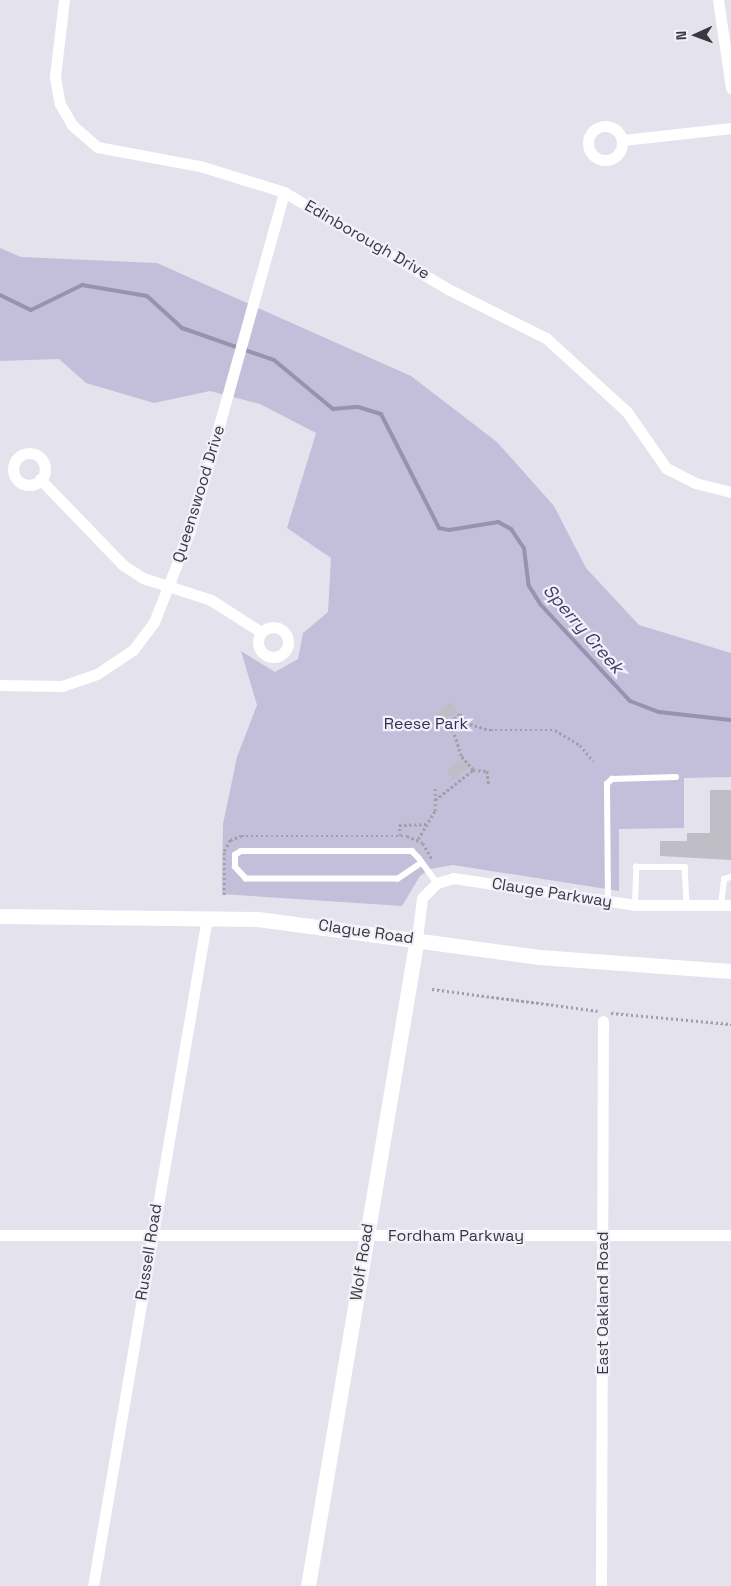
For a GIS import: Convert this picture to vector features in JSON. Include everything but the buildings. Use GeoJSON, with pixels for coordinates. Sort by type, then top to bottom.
{"type":"FeatureCollection","features":[{"type":"Feature","properties":{"kind":"main road","name":"Clague Road"},"geometry":{"type":"LineString","coordinates":[[0,916],[207,918],[327,926],[417,938],[539,958],[731,971]]}},
{"type":"Feature","properties":{"kind":"main road","name":"Wolf Road"},"geometry":{"type":"LineString","coordinates":[[308,1586],[417,938]]}},
{"type":"Feature","properties":{"kind":"street","name":"Edinborough Drive"},"geometry":{"type":"LineString","coordinates":[[64,0],[54,77],[60,104],[72,126],[97,147],[200,166],[284,192],[448,288],[546,338],[627,412],[666,468],[695,483],[731,492]]}},
{"type":"Feature","properties":{"kind":"street"},"geometry":{"type":"LineString","coordinates":[[718,0],[731,88]]}},
{"type":"Feature","properties":{"kind":"street"},"geometry":{"type":"LineString","coordinates":[[623,140],[731,128]]}},
{"type":"Feature","properties":{"kind":"street","name":"Queenswood Drive"},"geometry":{"type":"LineString","coordinates":[[0,685],[62,686],[97,674],[132,650],[154,622],[170,586],[220,426],[284,192]]}},
{"type":"Feature","properties":{"kind":"street"},"geometry":{"type":"LineString","coordinates":[[40,479],[123,565],[170,586],[211,600],[261,632]]}},
{"type":"Feature","properties":{"kind":"street","name":"Clauge Parkway"},"geometry":{"type":"LineString","coordinates":[[436,883],[453,878],[635,905],[726,905]]}},
{"type":"Feature","properties":{"kind":"street"},"geometry":{"type":"LineString","coordinates":[[417,938],[422,898],[436,883]]}},
{"type":"Feature","properties":{"kind":"street","name":"Russell Road"},"geometry":{"type":"LineString","coordinates":[[93,1586],[207,918]]}},
{"type":"Feature","properties":{"kind":"street","name":"East Oakland Road"},"geometry":{"type":"LineString","coordinates":[[601,1586],[604,1020]]}},
{"type":"Feature","properties":{"kind":"street","name":"Fordham Parkway"},"geometry":{"type":"LineString","coordinates":[[0,1235],[604,1237],[731,1235]]}},
{"type":"Feature","properties":{"kind":"lane"},"geometry":{"type":"LineString","coordinates":[[608,902],[608,784],[612,779],[676,777]]}},
{"type":"Feature","properties":{"kind":"lane"},"geometry":{"type":"LineString","coordinates":[[422,863],[398,879],[246,878],[235,867],[235,855],[242,851],[412,851],[422,863],[436,883]]}},
{"type":"Feature","properties":{"kind":"lane"},"geometry":{"type":"LineString","coordinates":[[635,905],[636,867],[684,867],[687,905]]}},
{"type":"Feature","properties":{"kind":"lane"},"geometry":{"type":"LineString","coordinates":[[726,905],[724,879],[731,878]]}},
{"type":"Feature","properties":{"kind":"path"},"geometry":{"type":"LineString","coordinates":[[473,770],[461,756],[450,722],[460,714],[470,724],[490,730],[555,730],[580,744],[593,761]]}},
{"type":"Feature","properties":{"kind":"path"},"geometry":{"type":"LineString","coordinates":[[434,800],[473,770],[487,771],[489,786]]}},
{"type":"Feature","properties":{"kind":"path"},"geometry":{"type":"LineString","coordinates":[[418,839],[427,824],[434,800],[434,788]]}},
{"type":"Feature","properties":{"kind":"path"},"geometry":{"type":"LineString","coordinates":[[400,836],[399,825],[427,824]]}},
{"type":"Feature","properties":{"kind":"path"},"geometry":{"type":"LineString","coordinates":[[432,989],[653,1019],[731,1024]]}},
{"type":"Feature","properties":{"kind":"green space","name":"Reese Park"},"geometry":{"type":"Polygon","coordinates":[[[0,248],[21,257],[157,263],[411,376],[497,442],[554,506],[586,568],[639,625],[731,653],[731,777],[684,778],[684,828],[619,829],[619,891],[453,865],[430,869],[420,876],[402,906],[222,894],[223,824],[237,757],[257,705],[241,651],[275,672],[298,659],[303,633],[328,612],[331,558],[287,528],[316,433],[260,404],[210,391],[154,403],[86,383],[59,359],[0,361],[0,248]]]}},
{"type":"Feature","properties":{"kind":"waterway","name":"Sperry Creek"},"geometry":{"type":"LineString","coordinates":[[0,295],[31,310],[82,285],[147,296],[182,328],[274,360],[333,409],[358,407],[381,414],[439,528],[449,530],[498,522],[511,529],[524,548],[529,586],[541,605],[630,701],[659,712],[731,720]]}}]}
